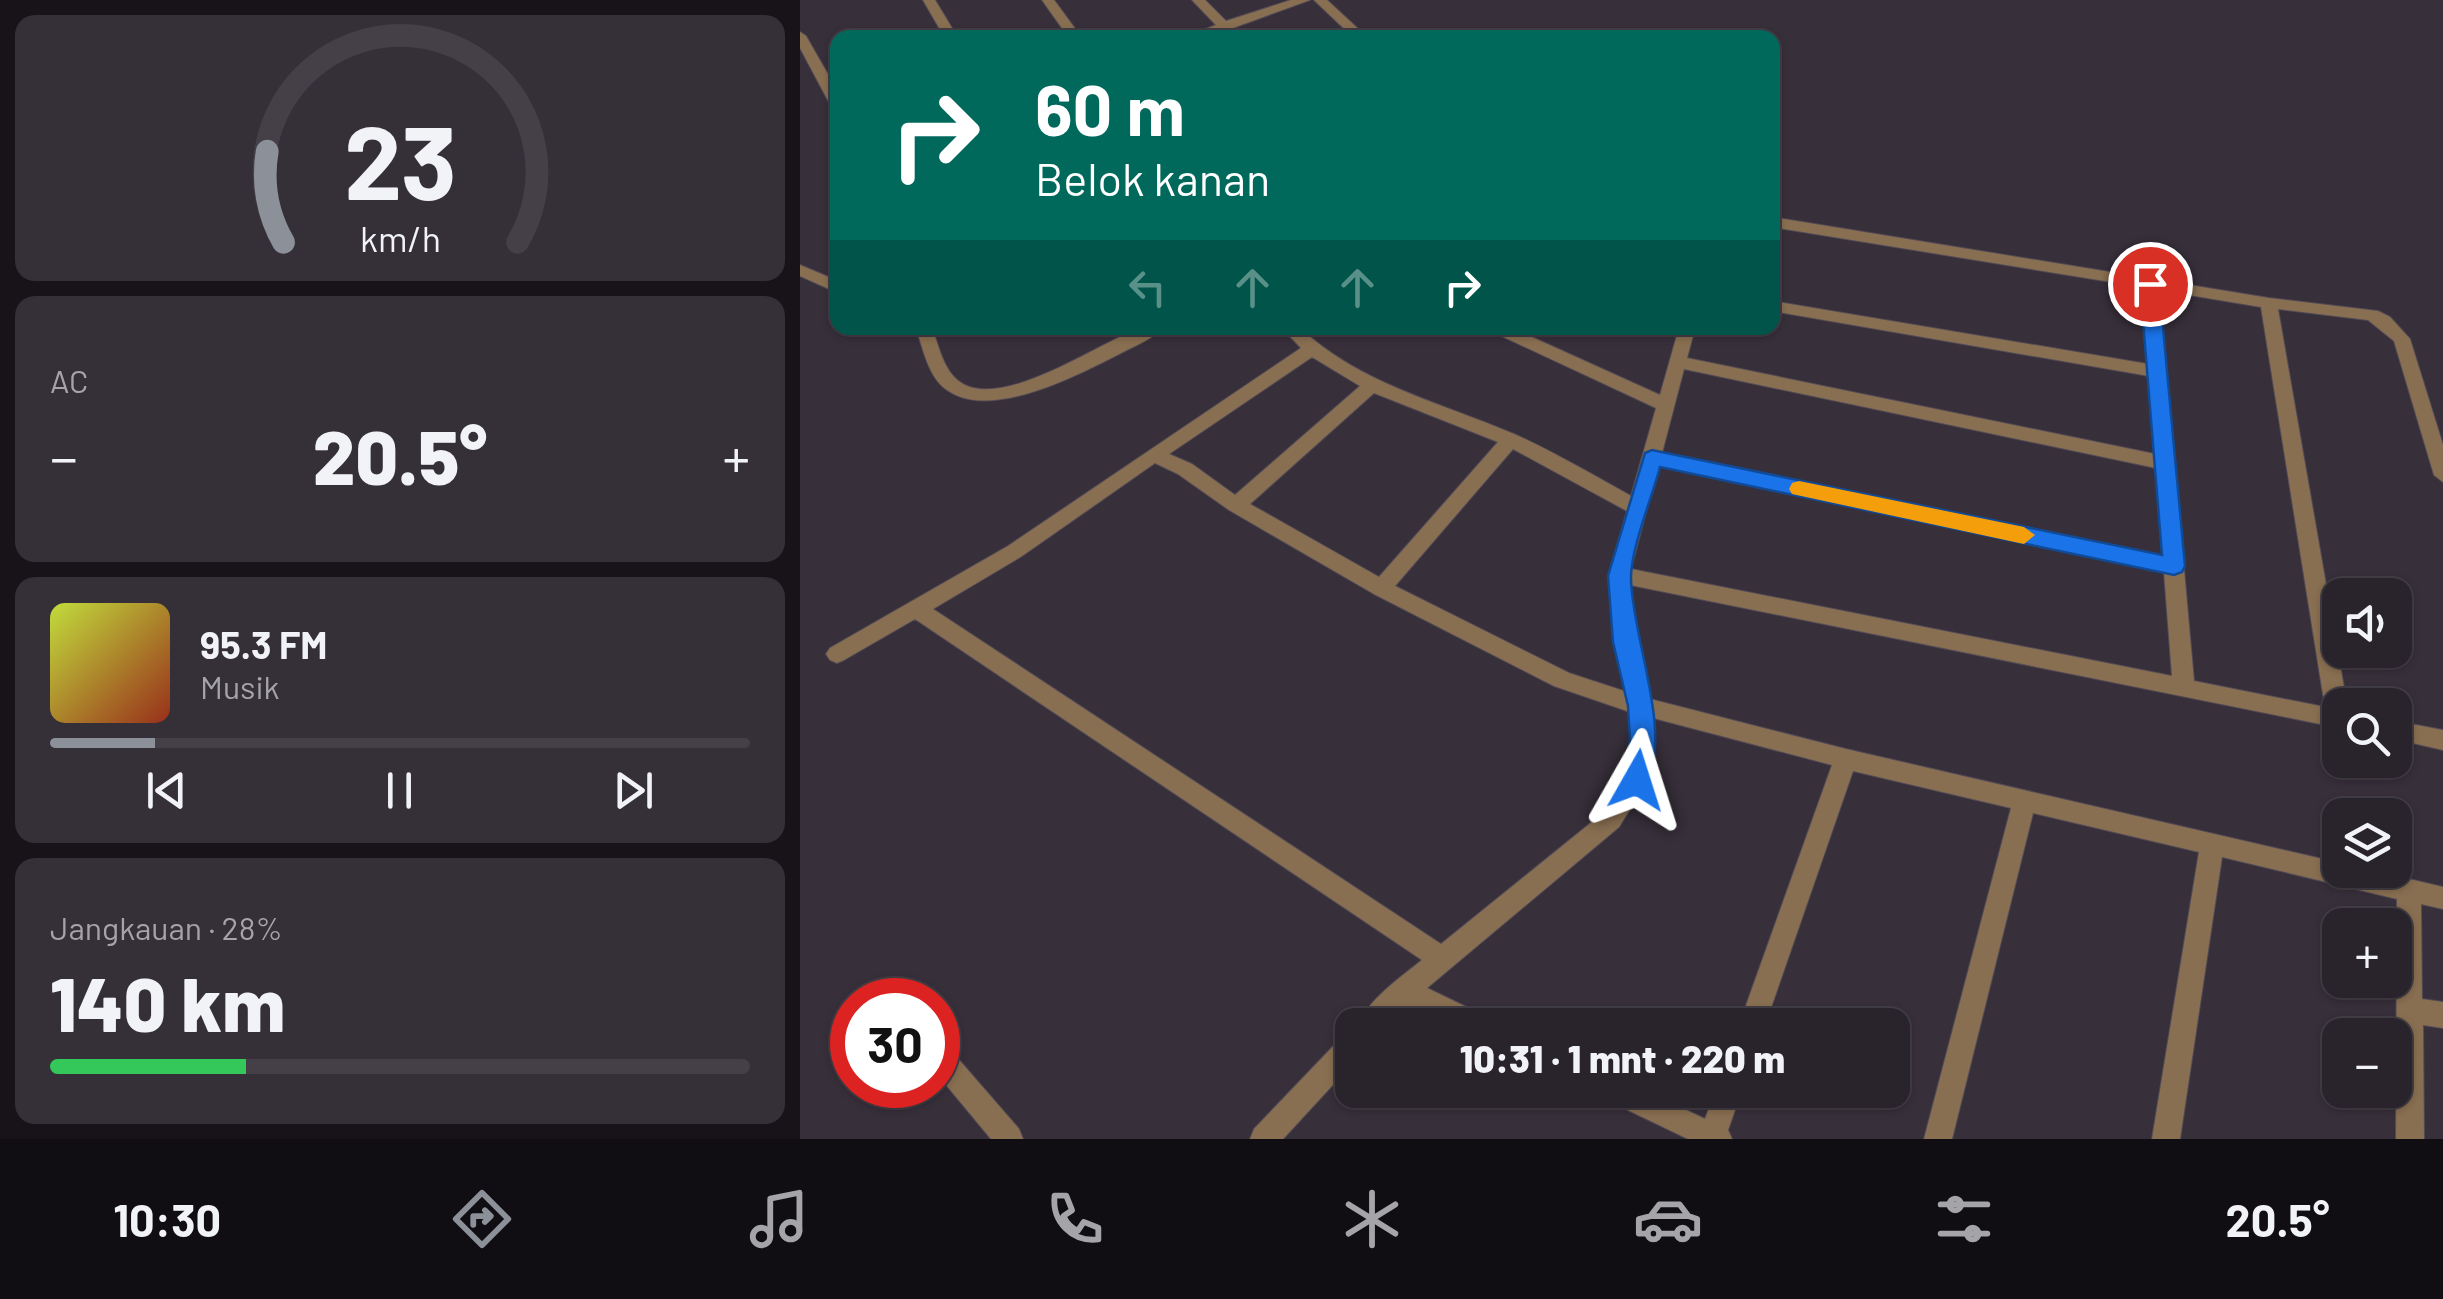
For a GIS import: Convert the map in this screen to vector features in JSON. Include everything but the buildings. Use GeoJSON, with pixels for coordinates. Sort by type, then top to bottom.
{"type":"FeatureCollection","features":[{"type":"Feature","properties":{"kind":"street"},"geometry":{"type":"LineString","coordinates":[[929,0],[947,30]]}},
{"type":"Feature","properties":{"kind":"street"},"geometry":{"type":"LineString","coordinates":[[1048,0],[1070,30]]}},
{"type":"Feature","properties":{"kind":"street"},"geometry":{"type":"LineString","coordinates":[[1198,0],[1228,30]]}},
{"type":"Feature","properties":{"kind":"street"},"geometry":{"type":"LineString","coordinates":[[1212,30],[1304,0]]}},
{"type":"Feature","properties":{"kind":"street"},"geometry":{"type":"LineString","coordinates":[[1320,0],[1353,30]]}},
{"type":"Feature","properties":{"kind":"street"},"geometry":{"type":"LineString","coordinates":[[800,36],[830,91]]}},
{"type":"Feature","properties":{"kind":"street"},"geometry":{"type":"LineString","coordinates":[[1780,223],[2269,303],[2372,316],[2402,338],[2443,475]]}},
{"type":"Feature","properties":{"kind":"street"},"geometry":{"type":"LineString","coordinates":[[800,270],[830,284]]}},
{"type":"Feature","properties":{"kind":"street"},"geometry":{"type":"LineString","coordinates":[[2150,284],[2184,688]]}},
{"type":"Feature","properties":{"kind":"street"},"geometry":{"type":"LineString","coordinates":[[2269,303],[2334,688]]}},
{"type":"Feature","properties":{"kind":"street"},"geometry":{"type":"LineString","coordinates":[[1780,307],[2157,371]]}},
{"type":"Feature","properties":{"kind":"street"},"geometry":{"type":"LineString","coordinates":[[927,335],[941,373],[957,389],[987,394],[1042,385],[1134,335]]}},
{"type":"Feature","properties":{"kind":"street"},"geometry":{"type":"LineString","coordinates":[[1296,335],[1310,350],[1373,384],[1510,440],[1638,508]]}},
{"type":"Feature","properties":{"kind":"street"},"geometry":{"type":"LineString","coordinates":[[1514,335],[1667,406]]}},
{"type":"Feature","properties":{"kind":"street"},"geometry":{"type":"LineString","coordinates":[[1388,1008],[1612,820],[1637,780],[1643,740],[1641,706],[1625,642],[1619,576],[1684,335]]}},
{"type":"Feature","properties":{"kind":"street"},"geometry":{"type":"LineString","coordinates":[[837,654],[1015,550],[1310,350]]}},
{"type":"Feature","properties":{"kind":"street"},"geometry":{"type":"LineString","coordinates":[[1678,362],[2164,464]]}},
{"type":"Feature","properties":{"kind":"street"},"geometry":{"type":"LineString","coordinates":[[1236,505],[1373,384]]}},
{"type":"Feature","properties":{"kind":"street"},"geometry":{"type":"LineString","coordinates":[[1381,588],[1510,440]]}},
{"type":"Feature","properties":{"kind":"street"},"geometry":{"type":"LineString","coordinates":[[1154,455],[1185,469],[1236,505],[1381,588],[1562,680],[1641,706],[1846,758],[2443,898]]}},
{"type":"Feature","properties":{"kind":"street"},"geometry":{"type":"LineString","coordinates":[[1652,458],[2174,566]]}},
{"type":"Feature","properties":{"kind":"street"},"geometry":{"type":"LineString","coordinates":[[1619,576],[2322,716]]}},
{"type":"Feature","properties":{"kind":"street"},"geometry":{"type":"LineString","coordinates":[[917,609],[1442,959]]}},
{"type":"Feature","properties":{"kind":"street"},"geometry":{"type":"LineString","coordinates":[[2412,734],[2443,740]]}},
{"type":"Feature","properties":{"kind":"street"},"geometry":{"type":"LineString","coordinates":[[1758,1008],[1846,758]]}},
{"type":"Feature","properties":{"kind":"street"},"geometry":{"type":"LineString","coordinates":[[1938,1139],[2024,801]]}},
{"type":"Feature","properties":{"kind":"street"},"geometry":{"type":"LineString","coordinates":[[2166,1139],[2212,844]]}},
{"type":"Feature","properties":{"kind":"street"},"geometry":{"type":"LineString","coordinates":[[2410,890],[2410,1139]]}},
{"type":"Feature","properties":{"kind":"street"},"geometry":{"type":"LineString","coordinates":[[1404,991],[1440,1008]]}},
{"type":"Feature","properties":{"kind":"street"},"geometry":{"type":"LineString","coordinates":[[2410,1010],[2443,1015]]}},
{"type":"Feature","properties":{"kind":"street"},"geometry":{"type":"LineString","coordinates":[[1264,1139],[1335,1063]]}},
{"type":"Feature","properties":{"kind":"street"},"geometry":{"type":"LineString","coordinates":[[960,1081],[1009,1139]]}},
{"type":"Feature","properties":{"kind":"street"},"geometry":{"type":"LineString","coordinates":[[1652,1108],[1715,1138],[1723,1108]]}},
{"type":"Feature","properties":{"kind":"slow traffic"},"geometry":{"type":"LineString","coordinates":[[1799,489],[2024,535]]}},
{"type":"Feature","properties":{"kind":"route"},"geometry":{"type":"LineString","coordinates":[[1637,780],[1643,740],[1641,706],[1625,642],[1619,576],[1652,458],[2174,566],[2150,284]]}}]}
